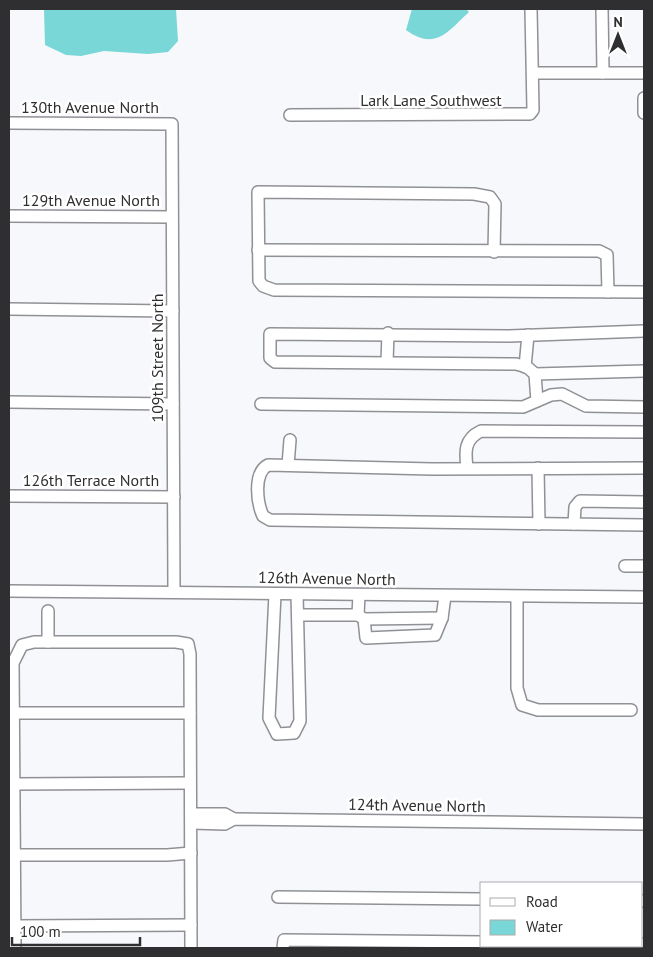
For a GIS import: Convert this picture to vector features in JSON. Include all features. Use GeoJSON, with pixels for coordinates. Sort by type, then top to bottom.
{"type":"FeatureCollection","features":[{"type":"Feature","properties":{"kind":"street"},"geometry":{"type":"LineString","coordinates":[[531,9],[530,65],[533,73],[644,73]]}},
{"type":"Feature","properties":{"kind":"street"},"geometry":{"type":"LineString","coordinates":[[602,9],[603,73]]}},
{"type":"Feature","properties":{"kind":"street","name":"Lark Lane Southwest"},"geometry":{"type":"LineString","coordinates":[[290,116],[523,116],[530,114],[533,110],[533,73]]}},
{"type":"Feature","properties":{"kind":"street"},"geometry":{"type":"LineString","coordinates":[[644,98],[644,112]]}},
{"type":"Feature","properties":{"kind":"street","name":"130th Avenue North"},"geometry":{"type":"LineString","coordinates":[[9,124],[172,124]]}},
{"type":"Feature","properties":{"kind":"street","name":"109th Street North"},"geometry":{"type":"LineString","coordinates":[[172,124],[174,592]]}},
{"type":"Feature","properties":{"kind":"street"},"geometry":{"type":"LineString","coordinates":[[494,252],[495,204],[490,197],[474,194],[258,192],[259,281],[263,286],[274,290],[644,292]]}},
{"type":"Feature","properties":{"kind":"street","name":"129th Avenue North"},"geometry":{"type":"LineString","coordinates":[[9,216],[172,217]]}},
{"type":"Feature","properties":{"kind":"street"},"geometry":{"type":"LineString","coordinates":[[258,250],[599,251],[606,254],[608,261],[608,292]]}},
{"type":"Feature","properties":{"kind":"street"},"geometry":{"type":"LineString","coordinates":[[9,309],[173,311]]}},
{"type":"Feature","properties":{"kind":"street"},"geometry":{"type":"LineString","coordinates":[[644,331],[528,335],[270,334],[270,358],[275,362],[477,362],[516,364],[525,367],[535,374],[644,370]]}},
{"type":"Feature","properties":{"kind":"street"},"geometry":{"type":"LineString","coordinates":[[387,362],[388,333]]}},
{"type":"Feature","properties":{"kind":"street"},"geometry":{"type":"LineString","coordinates":[[525,367],[528,335]]}},
{"type":"Feature","properties":{"kind":"street"},"geometry":{"type":"LineString","coordinates":[[535,374],[537,401]]}},
{"type":"Feature","properties":{"kind":"street"},"geometry":{"type":"LineString","coordinates":[[261,404],[523,407],[550,395],[562,394],[586,406],[644,407]]}},
{"type":"Feature","properties":{"kind":"street"},"geometry":{"type":"LineString","coordinates":[[9,402],[173,404]]}},
{"type":"Feature","properties":{"kind":"street"},"geometry":{"type":"LineString","coordinates":[[467,468],[465,450],[469,440],[481,431],[644,432]]}},
{"type":"Feature","properties":{"kind":"street"},"geometry":{"type":"LineString","coordinates":[[288,465],[290,440]]}},
{"type":"Feature","properties":{"kind":"street"},"geometry":{"type":"LineString","coordinates":[[644,468],[268,465],[264,467],[260,474],[258,505],[263,516],[270,520],[644,525]]}},
{"type":"Feature","properties":{"kind":"street"},"geometry":{"type":"LineString","coordinates":[[538,468],[539,524]]}},
{"type":"Feature","properties":{"kind":"street","name":"126th Terrace North"},"geometry":{"type":"LineString","coordinates":[[9,496],[174,497]]}},
{"type":"Feature","properties":{"kind":"street"},"geometry":{"type":"LineString","coordinates":[[574,524],[575,507],[580,501],[644,502]]}},
{"type":"Feature","properties":{"kind":"street"},"geometry":{"type":"LineString","coordinates":[[625,566],[644,566]]}},
{"type":"Feature","properties":{"kind":"street","name":"126th Avenue North"},"geometry":{"type":"LineString","coordinates":[[9,591],[644,598]]}},
{"type":"Feature","properties":{"kind":"street"},"geometry":{"type":"LineString","coordinates":[[275,594],[269,718],[277,734],[294,733],[300,721],[297,594]]}},
{"type":"Feature","properties":{"kind":"street"},"geometry":{"type":"LineString","coordinates":[[359,595],[361,617],[366,638],[435,635],[442,618],[445,596]]}},
{"type":"Feature","properties":{"kind":"street"},"geometry":{"type":"LineString","coordinates":[[517,597],[517,688],[522,705],[538,710],[631,710]]}},
{"type":"Feature","properties":{"kind":"street"},"geometry":{"type":"LineString","coordinates":[[48,610],[48,642]]}},
{"type":"Feature","properties":{"kind":"street"},"geometry":{"type":"LineString","coordinates":[[298,615],[442,618]]}},
{"type":"Feature","properties":{"kind":"street"},"geometry":{"type":"LineString","coordinates":[[15,948],[13,663],[17,652],[22,645],[48,642],[176,642],[188,644],[190,654],[191,948]]}},
{"type":"Feature","properties":{"kind":"street"},"geometry":{"type":"LineString","coordinates":[[13,713],[190,713]]}},
{"type":"Feature","properties":{"kind":"street"},"geometry":{"type":"LineString","coordinates":[[14,784],[190,784]]}},
{"type":"Feature","properties":{"kind":"street","name":"124th Avenue North"},"geometry":{"type":"LineString","coordinates":[[192,819],[225,824],[234,819],[644,824]]}},
{"type":"Feature","properties":{"kind":"street"},"geometry":{"type":"LineString","coordinates":[[14,855],[167,855],[191,853]]}},
{"type":"Feature","properties":{"kind":"street"},"geometry":{"type":"LineString","coordinates":[[278,897],[480,899]]}},
{"type":"Feature","properties":{"kind":"street"},"geometry":{"type":"LineString","coordinates":[[15,926],[191,925]]}},
{"type":"Feature","properties":{"kind":"street"},"geometry":{"type":"LineString","coordinates":[[283,948],[284,940],[427,945],[480,942]]}},
{"type":"Feature","properties":{"kind":"water"},"geometry":{"type":"Polygon","coordinates":[[[44,9],[176,9],[178,41],[168,52],[148,54],[104,51],[81,56],[66,55],[45,45],[44,9]]]}},
{"type":"Feature","properties":{"kind":"water"},"geometry":{"type":"Polygon","coordinates":[[[412,9],[466,9],[469,12],[441,36],[434,39],[426,39],[406,30],[412,9]]]}}]}
